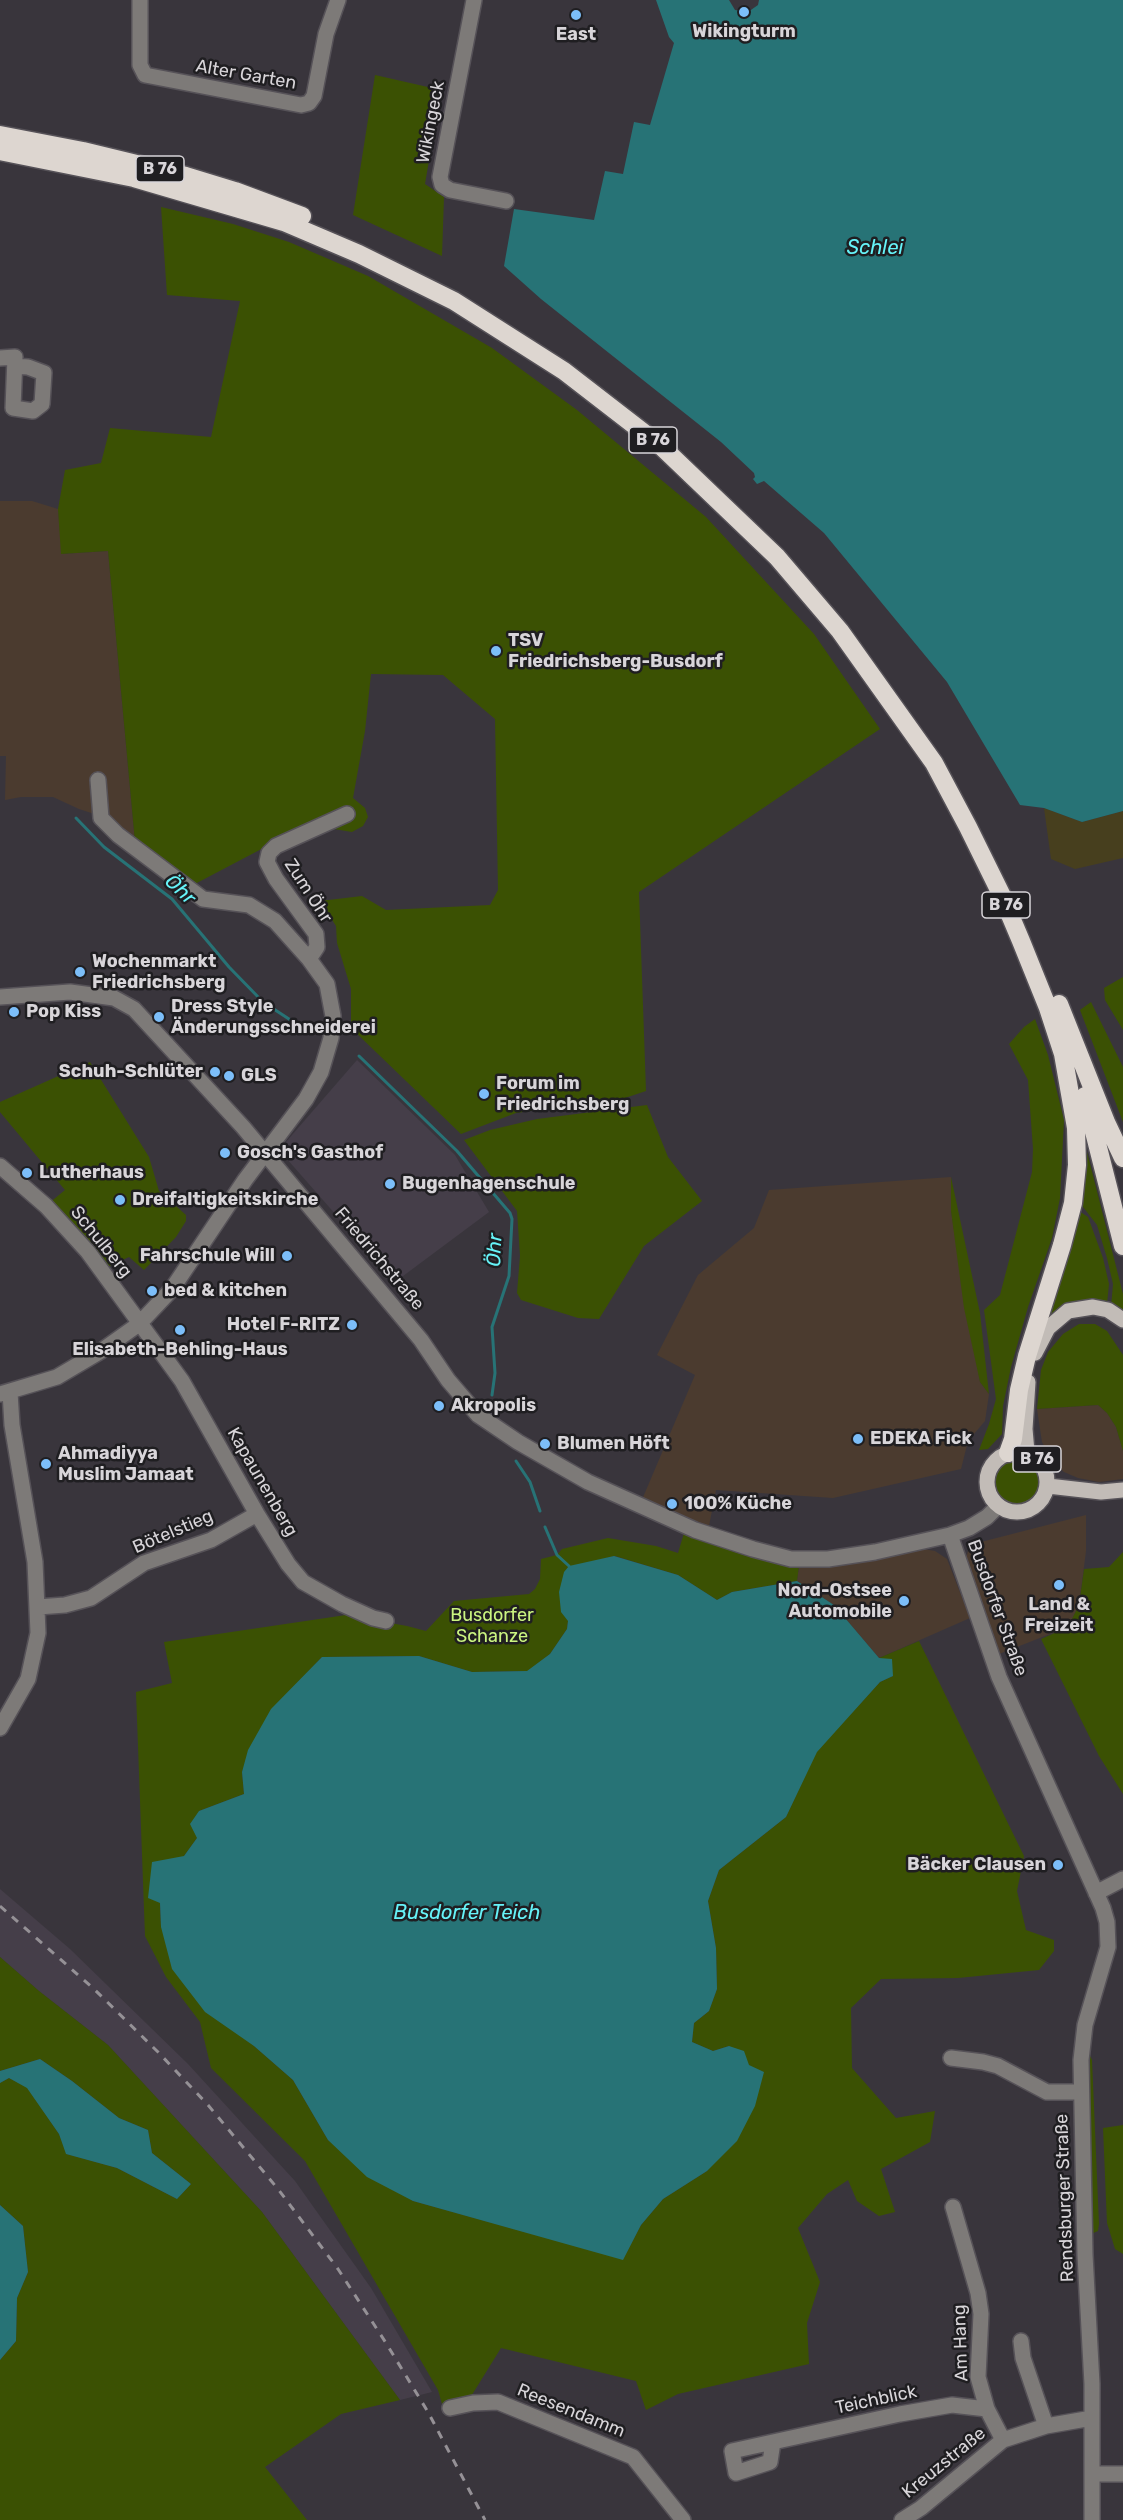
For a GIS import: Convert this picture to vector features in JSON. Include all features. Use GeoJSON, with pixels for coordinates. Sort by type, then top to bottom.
{"type":"FeatureCollection","features":[{"type":"Feature","properties":{"kind":"highway","name":"B 76"},"geometry":{"type":"LineString","coordinates":[[0,135],[27,148],[284,222],[350,250],[454,301],[564,371],[661,446],[777,557],[840,631],[909,726],[933,763],[1002,896],[1048,1008],[1070,1051],[1081,1082],[1123,1246]]}},
{"type":"Feature","properties":{"kind":"highway","name":"B 76"},"geometry":{"type":"LineString","coordinates":[[0,151],[27,148]]}},
{"type":"Feature","properties":{"kind":"highway"},"geometry":{"type":"LineString","coordinates":[[1070,1051],[1123,1158]]}},
{"type":"Feature","properties":{"kind":"highway"},"geometry":{"type":"LineString","coordinates":[[1008,1453],[1013,1439],[1019,1390],[1027,1356],[1062,1245],[1075,1184],[1076,1128],[1070,1051]]}},
{"type":"Feature","properties":{"kind":"main road"},"geometry":{"type":"LineString","coordinates":[[1031,1455],[1027,1452],[1025,1429],[1029,1378],[1040,1339],[1048,1328],[1068,1311],[1080,1307],[1108,1310],[1123,1320]]}},
{"type":"Feature","properties":{"kind":"main road","name":"B 76"},"geometry":{"type":"LineString","coordinates":[[1008,1453],[1031,1455],[1044,1468],[1048,1486],[1041,1501],[1027,1511],[1007,1511],[998,1506],[987,1489],[987,1478],[994,1462],[1008,1453]]}},
{"type":"Feature","properties":{"kind":"main road","name":"B 76"},"geometry":{"type":"LineString","coordinates":[[1048,1486],[1101,1492],[1123,1490]]}},
{"type":"Feature","properties":{"kind":"street","name":"Alter Garten"},"geometry":{"type":"LineString","coordinates":[[140,0],[140,65],[146,75],[301,105],[309,103],[314,96],[326,34],[338,0]]}},
{"type":"Feature","properties":{"kind":"street","name":"Wikingeck"},"geometry":{"type":"LineString","coordinates":[[474,0],[440,177],[442,186],[450,190],[506,201]]}},
{"type":"Feature","properties":{"kind":"street"},"geometry":{"type":"LineString","coordinates":[[0,358],[15,357],[15,366]]}},
{"type":"Feature","properties":{"kind":"street"},"geometry":{"type":"LineString","coordinates":[[0,1728],[28,1679],[38,1633],[31,1530],[5,1393],[57,1377],[101,1351],[139,1324],[172,1289],[264,1154],[306,1099],[321,1072],[331,1038],[333,1016],[327,984],[309,959],[275,921],[249,905],[202,899],[117,835],[101,818],[98,780]]}},
{"type":"Feature","properties":{"kind":"street","name":"Zum Öhr"},"geometry":{"type":"LineString","coordinates":[[309,959],[317,947],[316,934],[270,871],[267,862],[269,853],[276,846],[300,833],[347,814]]}},
{"type":"Feature","properties":{"kind":"street","name":"Friedrichstraße"},"geometry":{"type":"LineString","coordinates":[[0,997],[70,992],[114,998],[134,1009],[243,1126],[421,1340],[448,1380],[489,1424]]}},
{"type":"Feature","properties":{"kind":"street","name":"Schulberg"},"geometry":{"type":"LineString","coordinates":[[0,1166],[46,1206],[88,1252],[139,1324]]}},
{"type":"Feature","properties":{"kind":"street","name":"Kapaunenberg"},"geometry":{"type":"LineString","coordinates":[[139,1324],[182,1381],[288,1564],[303,1582],[342,1604],[373,1618],[386,1621]]}},
{"type":"Feature","properties":{"kind":"street","name":"Busdorfer Straße"},"geometry":{"type":"LineString","coordinates":[[489,1424],[588,1482],[695,1530],[781,1556],[828,1559],[875,1552],[950,1535],[999,1677],[1093,1887]]}},
{"type":"Feature","properties":{"kind":"street"},"geometry":{"type":"LineString","coordinates":[[950,1535],[969,1528],[987,1517],[998,1506]]}},
{"type":"Feature","properties":{"kind":"street","name":"Bötelstieg"},"geometry":{"type":"LineString","coordinates":[[38,1607],[65,1605],[92,1598],[144,1563],[211,1540],[257,1514]]}},
{"type":"Feature","properties":{"kind":"street"},"geometry":{"type":"LineString","coordinates":[[1093,1887],[1123,1879]]}},
{"type":"Feature","properties":{"kind":"street","name":"Rendsburger Straße"},"geometry":{"type":"LineString","coordinates":[[1092,2520],[1092,2418],[1081,2060],[1085,2025],[1108,1947],[1107,1922],[1093,1887]]}},
{"type":"Feature","properties":{"kind":"street"},"geometry":{"type":"LineString","coordinates":[[951,2058],[983,2061],[998,2066],[1047,2092],[1081,2092]]}},
{"type":"Feature","properties":{"kind":"street","name":"Am Hang"},"geometry":{"type":"LineString","coordinates":[[953,2207],[978,2293],[981,2314],[978,2377],[987,2409],[1003,2440]]}},
{"type":"Feature","properties":{"kind":"street"},"geometry":{"type":"LineString","coordinates":[[1021,2342],[1023,2358],[1046,2426]]}},
{"type":"Feature","properties":{"kind":"street","name":"Reesendamm"},"geometry":{"type":"LineString","coordinates":[[450,2408],[473,2403],[498,2402],[633,2457],[683,2520]]}},
{"type":"Feature","properties":{"kind":"street","name":"Teichblick"},"geometry":{"type":"LineString","coordinates":[[773,2442],[952,2404],[987,2409]]}},
{"type":"Feature","properties":{"kind":"street","name":"Kreuzstraße"},"geometry":{"type":"LineString","coordinates":[[902,2520],[921,2508],[1003,2440],[1046,2426],[1092,2418]]}},
{"type":"Feature","properties":{"kind":"street"},"geometry":{"type":"LineString","coordinates":[[1092,2474],[1123,2474]]}},
{"type":"Feature","properties":{"kind":"shaded area"},"geometry":{"type":"Polygon","coordinates":[[[0,501],[32,501],[58,509],[62,554],[108,551],[135,842],[110,819],[79,809],[53,797],[21,797],[5,800],[6,756],[0,756],[0,501]]]}},
{"type":"Feature","properties":{"kind":"shaded area","name":"Bugenhagenschule"},"geometry":{"type":"Polygon","coordinates":[[[357,1060],[455,1155],[489,1212],[395,1282],[279,1150],[357,1060]]]}},
{"type":"Feature","properties":{"kind":"shaded area"},"geometry":{"type":"Polygon","coordinates":[[[951,1177],[951,1211],[980,1382],[989,1394],[985,1421],[968,1441],[961,1469],[833,1498],[716,1490],[709,1526],[641,1502],[695,1375],[657,1355],[698,1275],[754,1228],[769,1190],[951,1177]]]}},
{"type":"Feature","properties":{"kind":"shaded area"},"geometry":{"type":"Polygon","coordinates":[[[1098,1405],[1107,1413],[1116,1427],[1123,1451],[1123,1479],[1099,1482],[1078,1478],[1064,1472],[1052,1461],[1042,1442],[1037,1409],[1098,1405]]]}},
{"type":"Feature","properties":{"kind":"shaded area"},"geometry":{"type":"Polygon","coordinates":[[[1086,1515],[1086,1551],[1079,1605],[1068,1627],[999,1654],[966,1558],[969,1548],[981,1542],[1086,1515]]]}},
{"type":"Feature","properties":{"kind":"shaded area"},"geometry":{"type":"Polygon","coordinates":[[[923,1549],[935,1551],[947,1559],[970,1618],[879,1658],[834,1605],[797,1581],[799,1566],[837,1566],[923,1549]]]}},
{"type":"Feature","properties":{"kind":"shaded area"},"geometry":{"type":"Polygon","coordinates":[[[0,1889],[70,1949],[188,2064],[295,2181],[371,2288],[432,2392],[400,2400],[262,2212],[108,2045],[0,1957],[0,1889]]]}},
{"type":"Feature","properties":{"kind":"green space"},"geometry":{"type":"Polygon","coordinates":[[[375,75],[441,90],[425,184],[444,197],[442,256],[353,215],[375,75]]]}},
{"type":"Feature","properties":{"kind":"green space"},"geometry":{"type":"Polygon","coordinates":[[[161,207],[233,224],[289,242],[368,276],[492,348],[577,410],[706,517],[814,634],[880,729],[639,892],[646,1091],[625,1098],[516,1113],[461,1134],[351,1028],[351,989],[337,943],[336,926],[320,901],[362,896],[386,910],[490,905],[498,890],[495,719],[443,675],[371,674],[365,731],[353,798],[365,808],[368,817],[363,826],[352,832],[328,828],[271,844],[193,885],[135,842],[108,551],[61,554],[58,509],[65,470],[101,463],[110,428],[211,437],[240,301],[167,295],[161,207]]]}},
{"type":"Feature","properties":{"kind":"green space"},"geometry":{"type":"Polygon","coordinates":[[[1123,977],[1123,1030],[1105,1000],[1104,988],[1123,977]]]}},
{"type":"Feature","properties":{"kind":"green space"},"geometry":{"type":"Polygon","coordinates":[[[1091,1002],[1123,1067],[1123,1122],[1080,1010],[1091,1002]]]}},
{"type":"Feature","properties":{"kind":"green space"},"geometry":{"type":"Polygon","coordinates":[[[1035,1019],[1048,1055],[1064,1120],[1060,1198],[1052,1238],[1028,1307],[1011,1367],[1003,1406],[1002,1434],[988,1449],[979,1450],[996,1399],[984,1310],[1000,1295],[1032,1172],[1033,1149],[1028,1080],[1009,1044],[1024,1027],[1035,1019]]]}},
{"type":"Feature","properties":{"kind":"green space"},"geometry":{"type":"Polygon","coordinates":[[[90,1062],[149,1157],[159,1191],[186,1215],[186,1221],[176,1237],[144,1270],[129,1257],[103,1269],[48,1204],[65,1190],[0,1112],[0,1102],[90,1062]]]}},
{"type":"Feature","properties":{"kind":"green space"},"geometry":{"type":"Polygon","coordinates":[[[647,1105],[668,1157],[702,1201],[644,1246],[599,1319],[578,1318],[521,1300],[517,1293],[520,1256],[517,1211],[464,1140],[490,1130],[537,1119],[647,1105]]]}},
{"type":"Feature","properties":{"kind":"green space"},"geometry":{"type":"Polygon","coordinates":[[[1083,1136],[1123,1294],[1123,1314],[1111,1307],[1113,1284],[1107,1258],[1097,1225],[1080,1203],[1083,1136]]]}},
{"type":"Feature","properties":{"kind":"green space"},"geometry":{"type":"Polygon","coordinates":[[[951,1177],[980,1313],[989,1394],[980,1382],[964,1308],[951,1211],[951,1177]]]}},
{"type":"Feature","properties":{"kind":"green space"},"geometry":{"type":"Polygon","coordinates":[[[1079,1211],[1088,1217],[1103,1258],[1109,1284],[1107,1304],[1078,1301],[1066,1305],[1045,1319],[1079,1211]]]}},
{"type":"Feature","properties":{"kind":"green space"},"geometry":{"type":"Polygon","coordinates":[[[1079,1324],[1095,1324],[1107,1331],[1123,1355],[1123,1451],[1116,1427],[1107,1413],[1098,1405],[1037,1409],[1041,1370],[1048,1352],[1063,1334],[1079,1324]]]}},
{"type":"Feature","properties":{"kind":"green space"},"geometry":{"type":"Polygon","coordinates":[[[1017,1458],[1034,1465],[1041,1482],[1034,1499],[1017,1506],[1000,1499],[993,1482],[1000,1465],[1017,1458]]]}},
{"type":"Feature","properties":{"kind":"green space","name":"Busdorfer Schanze"},"geometry":{"type":"Polygon","coordinates":[[[684,1533],[743,1555],[799,1566],[797,1581],[732,1592],[717,1600],[678,1575],[615,1556],[596,1561],[568,1621],[567,1629],[550,1654],[528,1671],[472,1672],[419,1656],[322,1657],[271,1710],[242,1772],[244,1794],[199,1811],[197,1838],[184,1856],[160,1903],[161,1927],[254,2046],[293,2080],[328,2140],[413,2201],[623,2259],[641,2225],[663,2199],[707,2171],[749,2065],[729,2046],[713,2051],[692,2042],[694,2023],[709,2011],[717,1989],[716,1948],[708,1901],[719,1870],[786,1817],[816,1752],[880,1682],[893,1676],[879,1658],[919,1641],[1024,1856],[1017,1891],[1026,1930],[1054,1940],[1054,1951],[1039,1970],[958,1978],[881,1979],[851,2008],[852,2068],[896,2118],[935,2111],[930,2142],[881,2169],[895,2212],[879,2216],[857,2201],[848,2180],[827,2194],[798,2228],[820,2282],[807,2323],[809,2364],[678,2394],[646,2410],[636,2381],[501,2348],[470,2398],[442,2404],[438,2390],[305,2161],[211,2068],[200,2022],[166,1977],[145,1936],[136,1692],[172,1683],[164,1642],[346,1615],[426,1631],[454,1601],[529,1594],[535,1589],[540,1579],[541,1559],[557,1555],[562,1549],[608,1538],[656,1546],[678,1553],[684,1533]]]}},
{"type":"Feature","properties":{"kind":"green space"},"geometry":{"type":"Polygon","coordinates":[[[1123,1552],[1123,1794],[1099,1756],[1041,1639],[1068,1627],[1079,1605],[1084,1569],[1109,1567],[1123,1552]]]}},
{"type":"Feature","properties":{"kind":"green space"},"geometry":{"type":"Polygon","coordinates":[[[0,1957],[108,2045],[262,2212],[400,2400],[341,2414],[265,2467],[307,2520],[0,2520],[0,2360],[16,2341],[17,2298],[28,2272],[23,2226],[0,2205],[0,2083],[9,2078],[27,2087],[59,2134],[67,2154],[117,2168],[177,2199],[191,2184],[152,2153],[148,2130],[119,2118],[40,2059],[0,2071],[0,1957]]]}},
{"type":"Feature","properties":{"kind":"green space"},"geometry":{"type":"Polygon","coordinates":[[[1088,2051],[1092,2060],[1099,2224],[1098,2231],[1091,2234],[1088,2051]]]}},
{"type":"Feature","properties":{"kind":"green space"},"geometry":{"type":"Polygon","coordinates":[[[1123,2125],[1123,2254],[1115,2249],[1107,2223],[1103,2128],[1123,2125]]]}},
{"type":"Feature","properties":{"kind":"sand"},"geometry":{"type":"Polygon","coordinates":[[[1044,808],[1082,822],[1123,811],[1123,858],[1075,869],[1051,859],[1044,808]]]}},
{"type":"Feature","properties":{"kind":"water","name":"Schlei"},"geometry":{"type":"Polygon","coordinates":[[[656,0],[729,0],[735,10],[748,12],[758,5],[759,0],[1123,0],[1123,811],[1082,822],[1044,808],[1020,805],[947,682],[824,533],[764,481],[757,484],[753,479],[754,473],[721,442],[541,299],[504,266],[514,209],[594,220],[605,171],[623,174],[634,122],[650,125],[674,43],[669,37],[656,0]]]}},
{"type":"Feature","properties":{"kind":"water","name":"Busdorfer Teich"},"geometry":{"type":"Polygon","coordinates":[[[614,1556],[678,1575],[717,1600],[732,1592],[797,1581],[834,1605],[879,1658],[892,1659],[893,1676],[880,1682],[817,1752],[786,1817],[719,1870],[708,1901],[716,1948],[717,1989],[709,2011],[694,2023],[692,2042],[713,2051],[729,2046],[744,2051],[749,2065],[764,2072],[755,2106],[737,2141],[707,2171],[663,2199],[641,2225],[623,2260],[413,2201],[367,2177],[328,2140],[293,2080],[254,2046],[205,2012],[172,1969],[161,1927],[160,1903],[148,1898],[152,1862],[184,1856],[197,1838],[190,1824],[199,1811],[244,1794],[242,1772],[248,1750],[271,1709],[322,1657],[419,1656],[472,1672],[527,1671],[550,1654],[567,1629],[568,1621],[561,1612],[559,1592],[564,1572],[569,1566],[614,1556]]]}},
{"type":"Feature","properties":{"kind":"water"},"geometry":{"type":"Polygon","coordinates":[[[40,2059],[119,2118],[148,2130],[152,2153],[191,2184],[177,2199],[117,2168],[66,2154],[59,2134],[27,2088],[9,2078],[0,2083],[0,2071],[40,2059]]]}},
{"type":"Feature","properties":{"kind":"water"},"geometry":{"type":"Polygon","coordinates":[[[0,2205],[23,2226],[28,2272],[17,2298],[16,2341],[0,2360],[0,2205]]]}},
{"type":"Feature","properties":{"kind":"waterway","name":"Öhr"},"geometry":{"type":"LineString","coordinates":[[76,818],[104,847],[172,899],[229,967],[263,1002],[292,1021],[316,1029]]}},
{"type":"Feature","properties":{"kind":"waterway","name":"Öhr"},"geometry":{"type":"LineString","coordinates":[[359,1056],[457,1151],[510,1213],[512,1219],[509,1276],[492,1327],[495,1373],[492,1395]]}},
{"type":"Feature","properties":{"kind":"waterway","name":"Öhr"},"geometry":{"type":"LineString","coordinates":[[516,1461],[530,1482],[540,1511]]}},
{"type":"Feature","properties":{"kind":"waterway","name":"Öhr"},"geometry":{"type":"LineString","coordinates":[[545,1527],[557,1555],[569,1566]]}},
{"type":"Feature","properties":{"kind":"railway"},"geometry":{"type":"LineString","coordinates":[[0,1906],[94,1989],[158,2052],[208,2105],[278,2189],[338,2269],[386,2343],[428,2412],[485,2520]]}},
{"type":"Feature","properties":{"kind":"place","name":"Wikingturm"},"geometry":{"type":"Point","coordinates":[744,12]}},
{"type":"Feature","properties":{"kind":"place","name":"East"},"geometry":{"type":"Point","coordinates":[576,15]}},
{"type":"Feature","properties":{"kind":"place","name":"TSV Friedrichsberg-Busdorf"},"geometry":{"type":"Point","coordinates":[496,651]}},
{"type":"Feature","properties":{"kind":"place","name":"Wochenmarkt Friedrichsberg"},"geometry":{"type":"Point","coordinates":[80,972]}},
{"type":"Feature","properties":{"kind":"place","name":"Pop Kiss"},"geometry":{"type":"Point","coordinates":[14,1012]}},
{"type":"Feature","properties":{"kind":"place","name":"Dress Style Änderungsschneiderei"},"geometry":{"type":"Point","coordinates":[159,1017]}},
{"type":"Feature","properties":{"kind":"place","name":"Schuh-Schlüter"},"geometry":{"type":"Point","coordinates":[215,1072]}},
{"type":"Feature","properties":{"kind":"place","name":"GLS"},"geometry":{"type":"Point","coordinates":[229,1076]}},
{"type":"Feature","properties":{"kind":"place","name":"Forum im Friedrichsberg"},"geometry":{"type":"Point","coordinates":[484,1094]}},
{"type":"Feature","properties":{"kind":"place","name":"Gosch's Gasthof"},"geometry":{"type":"Point","coordinates":[225,1153]}},
{"type":"Feature","properties":{"kind":"place","name":"Lutherhaus"},"geometry":{"type":"Point","coordinates":[27,1173]}},
{"type":"Feature","properties":{"kind":"place","name":"Bugenhagenschule"},"geometry":{"type":"Point","coordinates":[390,1184]}},
{"type":"Feature","properties":{"kind":"place","name":"Dreifaltigkeitskirche"},"geometry":{"type":"Point","coordinates":[120,1200]}},
{"type":"Feature","properties":{"kind":"place","name":"Fahrschule Will"},"geometry":{"type":"Point","coordinates":[287,1256]}},
{"type":"Feature","properties":{"kind":"place","name":"bed & kitchen"},"geometry":{"type":"Point","coordinates":[152,1291]}},
{"type":"Feature","properties":{"kind":"place","name":"Hotel F-RITZ"},"geometry":{"type":"Point","coordinates":[352,1325]}},
{"type":"Feature","properties":{"kind":"place","name":"Elisabeth-Behling-Haus"},"geometry":{"type":"Point","coordinates":[180,1330]}},
{"type":"Feature","properties":{"kind":"place","name":"Akropolis"},"geometry":{"type":"Point","coordinates":[439,1406]}},
{"type":"Feature","properties":{"kind":"place","name":"EDEKA Fick"},"geometry":{"type":"Point","coordinates":[858,1439]}},
{"type":"Feature","properties":{"kind":"place","name":"Blumen Höft"},"geometry":{"type":"Point","coordinates":[545,1444]}},
{"type":"Feature","properties":{"kind":"place","name":"Ahmadiyya Muslim Jamaat"},"geometry":{"type":"Point","coordinates":[46,1464]}},
{"type":"Feature","properties":{"kind":"place","name":"100% Küche"},"geometry":{"type":"Point","coordinates":[672,1504]}},
{"type":"Feature","properties":{"kind":"place","name":"Land & Freizeit"},"geometry":{"type":"Point","coordinates":[1059,1585]}},
{"type":"Feature","properties":{"kind":"place","name":"Nord-Ostsee Automobile"},"geometry":{"type":"Point","coordinates":[904,1601]}},
{"type":"Feature","properties":{"kind":"place","name":"Bäcker Clausen"},"geometry":{"type":"Point","coordinates":[1058,1865]}}]}
